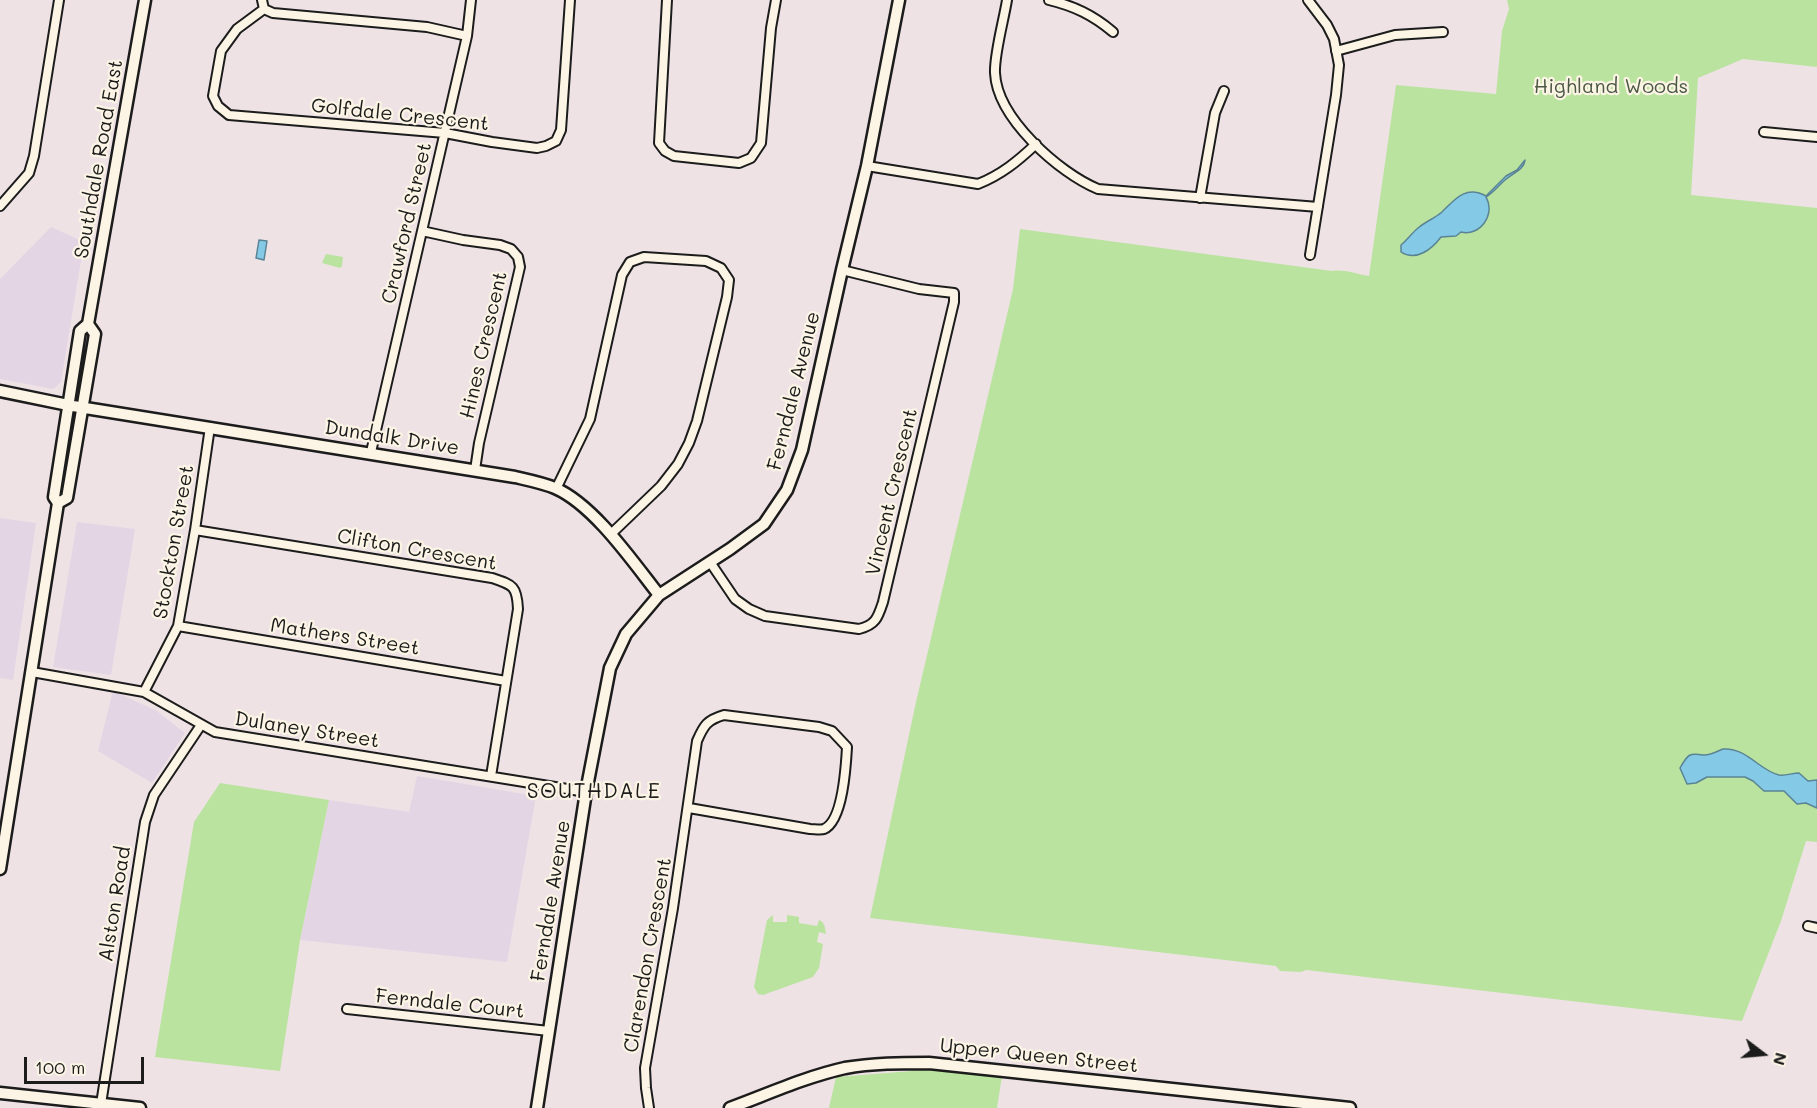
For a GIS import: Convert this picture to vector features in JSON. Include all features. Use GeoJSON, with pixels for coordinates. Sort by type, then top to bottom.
{"type":"FeatureCollection","features":[{"type":"Feature","properties":{"kind":"street"},"geometry":{"type":"LineString","coordinates":[[0,206],[29,173],[34,156],[59,0]]}},
{"type":"Feature","properties":{"kind":"street","name":"Southdale Road East"},"geometry":{"type":"LineString","coordinates":[[0,869],[58,503],[67,498],[75,406],[94,334],[88,324],[145,0]]}},
{"type":"Feature","properties":{"kind":"street"},"geometry":{"type":"LineString","coordinates":[[262,0],[264,9],[273,13],[427,27],[467,36]]}},
{"type":"Feature","properties":{"kind":"street","name":"Crawford Street"},"geometry":{"type":"LineString","coordinates":[[370,452],[467,36],[471,0]]}},
{"type":"Feature","properties":{"kind":"street","name":"Golfdale Crescent"},"geometry":{"type":"LineString","coordinates":[[264,9],[237,29],[221,51],[213,96],[218,106],[229,115],[445,133],[537,148],[556,141],[561,130],[570,0]]}},
{"type":"Feature","properties":{"kind":"street"},"geometry":{"type":"LineString","coordinates":[[667,0],[659,143],[665,151],[674,156],[739,163],[751,158],[761,143],[771,28],[776,0]]}},
{"type":"Feature","properties":{"kind":"street","name":"Ferndale Avenue"},"geometry":{"type":"LineString","coordinates":[[537,1108],[586,792],[610,668],[626,634],[659,595],[764,524],[787,490],[802,450],[867,166],[899,0]]}},
{"type":"Feature","properties":{"kind":"street"},"geometry":{"type":"LineString","coordinates":[[1007,0],[995,73],[1001,98],[1014,120],[1036,144],[1084,184],[1098,189],[1318,207]]}},
{"type":"Feature","properties":{"kind":"street"},"geometry":{"type":"LineString","coordinates":[[1049,0],[1071,5],[1113,32]]}},
{"type":"Feature","properties":{"kind":"street"},"geometry":{"type":"LineString","coordinates":[[1308,0],[1327,25],[1334,39],[1339,65],[1310,255]]}},
{"type":"Feature","properties":{"kind":"street"},"geometry":{"type":"LineString","coordinates":[[1336,51],[1395,35],[1443,32]]}},
{"type":"Feature","properties":{"kind":"street"},"geometry":{"type":"LineString","coordinates":[[1200,198],[1215,113],[1224,91]]}},
{"type":"Feature","properties":{"kind":"street"},"geometry":{"type":"LineString","coordinates":[[1764,132],[1817,137]]}},
{"type":"Feature","properties":{"kind":"street"},"geometry":{"type":"LineString","coordinates":[[867,166],[978,184],[1011,167],[1036,144]]}},
{"type":"Feature","properties":{"kind":"street","name":"Hines Crescent"},"geometry":{"type":"LineString","coordinates":[[422,231],[500,245],[511,249],[518,257],[520,267],[478,443],[475,470]]}},
{"type":"Feature","properties":{"kind":"street"},"geometry":{"type":"LineString","coordinates":[[556,489],[590,419],[622,275],[630,262],[644,257],[706,261],[721,268],[729,280],[727,297],[697,421],[689,443],[678,464],[661,486],[611,534]]}},
{"type":"Feature","properties":{"kind":"street","name":"Vincent Crescent"},"geometry":{"type":"LineString","coordinates":[[710,562],[735,598],[749,609],[765,616],[859,629],[876,621],[954,302],[954,293],[919,289],[842,270]]}},
{"type":"Feature","properties":{"kind":"street","name":"Dundalk Drive"},"geometry":{"type":"LineString","coordinates":[[0,391],[75,406],[515,477],[556,489],[582,507],[611,534],[659,595]]}},
{"type":"Feature","properties":{"kind":"street","name":"Stockton Street"},"geometry":{"type":"LineString","coordinates":[[144,692],[178,626],[210,427]]}},
{"type":"Feature","properties":{"kind":"street","name":"Clifton Crescent"},"geometry":{"type":"LineString","coordinates":[[195,530],[492,578],[508,583],[517,593],[518,609],[491,776]]}},
{"type":"Feature","properties":{"kind":"street","name":"Mathers Street"},"geometry":{"type":"LineString","coordinates":[[178,626],[506,681]]}},
{"type":"Feature","properties":{"kind":"street","name":"Dulaney Street"},"geometry":{"type":"LineString","coordinates":[[32,672],[144,692],[215,732],[586,792]]}},
{"type":"Feature","properties":{"kind":"street","name":"Clarendon Crescent"},"geometry":{"type":"LineString","coordinates":[[649,1108],[645,1068],[689,808],[697,741],[703,728],[712,718],[724,715],[819,727],[832,731],[847,747],[839,809],[833,822],[824,830],[810,830],[689,808]]}},
{"type":"Feature","properties":{"kind":"street","name":"Alston Road"},"geometry":{"type":"LineString","coordinates":[[101,1104],[145,822],[154,795],[201,725]]}},
{"type":"Feature","properties":{"kind":"street"},"geometry":{"type":"LineString","coordinates":[[1808,926],[1817,928]]}},
{"type":"Feature","properties":{"kind":"street","name":"Ferndale Court"},"geometry":{"type":"LineString","coordinates":[[347,1009],[549,1031]]}},
{"type":"Feature","properties":{"kind":"street","name":"Upper Queen Street"},"geometry":{"type":"LineString","coordinates":[[736,1107],[775,1089],[845,1068],[886,1063],[929,1063],[1350,1108]]}},
{"type":"Feature","properties":{"kind":"street"},"geometry":{"type":"LineString","coordinates":[[0,1093],[141,1108]]}},
{"type":"Feature","properties":{"kind":"shaded area"},"geometry":{"type":"Polygon","coordinates":[[[51,227],[84,242],[61,382],[53,389],[0,379],[0,279],[51,227]]]}},
{"type":"Feature","properties":{"kind":"shaded area"},"geometry":{"type":"Polygon","coordinates":[[[0,518],[36,523],[13,680],[0,678],[0,518]]]}},
{"type":"Feature","properties":{"kind":"shaded area"},"geometry":{"type":"Polygon","coordinates":[[[77,522],[135,529],[111,675],[53,667],[77,522]]]}},
{"type":"Feature","properties":{"kind":"shaded area"},"geometry":{"type":"Polygon","coordinates":[[[113,691],[157,711],[185,733],[152,783],[98,751],[113,691]]]}},
{"type":"Feature","properties":{"kind":"shaded area"},"geometry":{"type":"Polygon","coordinates":[[[417,776],[536,796],[507,962],[300,940],[329,800],[409,812],[417,776]]]}},
{"type":"Feature","properties":{"kind":"green space","name":"Highland Woods"},"geometry":{"type":"Polygon","coordinates":[[[1507,0],[1817,0],[1817,67],[1743,59],[1698,78],[1691,195],[1817,208],[1817,842],[1806,841],[1781,921],[1742,1021],[1306,970],[1301,972],[1280,971],[1276,966],[870,918],[916,702],[1013,289],[1020,229],[1346,271],[1369,276],[1396,85],[1496,94],[1502,31],[1509,9],[1507,0]]]}},
{"type":"Feature","properties":{"kind":"green space"},"geometry":{"type":"Polygon","coordinates":[[[326,254],[343,257],[342,266],[340,268],[322,263],[326,254]]]}},
{"type":"Feature","properties":{"kind":"green space"},"geometry":{"type":"Polygon","coordinates":[[[220,783],[329,800],[300,940],[280,1071],[155,1057],[194,822],[220,783]]]}},
{"type":"Feature","properties":{"kind":"green space"},"geometry":{"type":"Polygon","coordinates":[[[773,915],[773,922],[787,922],[787,915],[799,917],[799,923],[817,926],[819,920],[824,924],[826,934],[819,932],[817,942],[823,944],[819,968],[813,977],[763,995],[758,994],[754,987],[767,920],[773,915]]]}},
{"type":"Feature","properties":{"kind":"green space"},"geometry":{"type":"Polygon","coordinates":[[[925,1070],[1002,1076],[997,1108],[829,1108],[836,1077],[925,1070]]]}},
{"type":"Feature","properties":{"kind":"water"},"geometry":{"type":"Polygon","coordinates":[[[1525,160],[1520,169],[1486,197],[1489,210],[1480,228],[1468,233],[1461,232],[1456,236],[1441,237],[1428,250],[1418,255],[1412,256],[1401,252],[1401,245],[1416,230],[1439,214],[1456,198],[1473,192],[1486,196],[1506,176],[1517,170],[1525,160]]]}},
{"type":"Feature","properties":{"kind":"water"},"geometry":{"type":"Polygon","coordinates":[[[259,240],[267,241],[264,260],[256,258],[259,240]]]}},
{"type":"Feature","properties":{"kind":"water"},"geometry":{"type":"Polygon","coordinates":[[[1723,749],[1731,749],[1746,755],[1772,773],[1784,775],[1799,773],[1808,781],[1817,780],[1817,808],[1806,803],[1797,804],[1784,791],[1764,791],[1745,777],[1707,777],[1696,783],[1687,784],[1680,768],[1687,757],[1708,755],[1723,749]]]}},
{"type":"Feature","properties":{"kind":"district","name":"SOUTHDALE"},"geometry":{"type":"Point","coordinates":[594,792]}}]}
